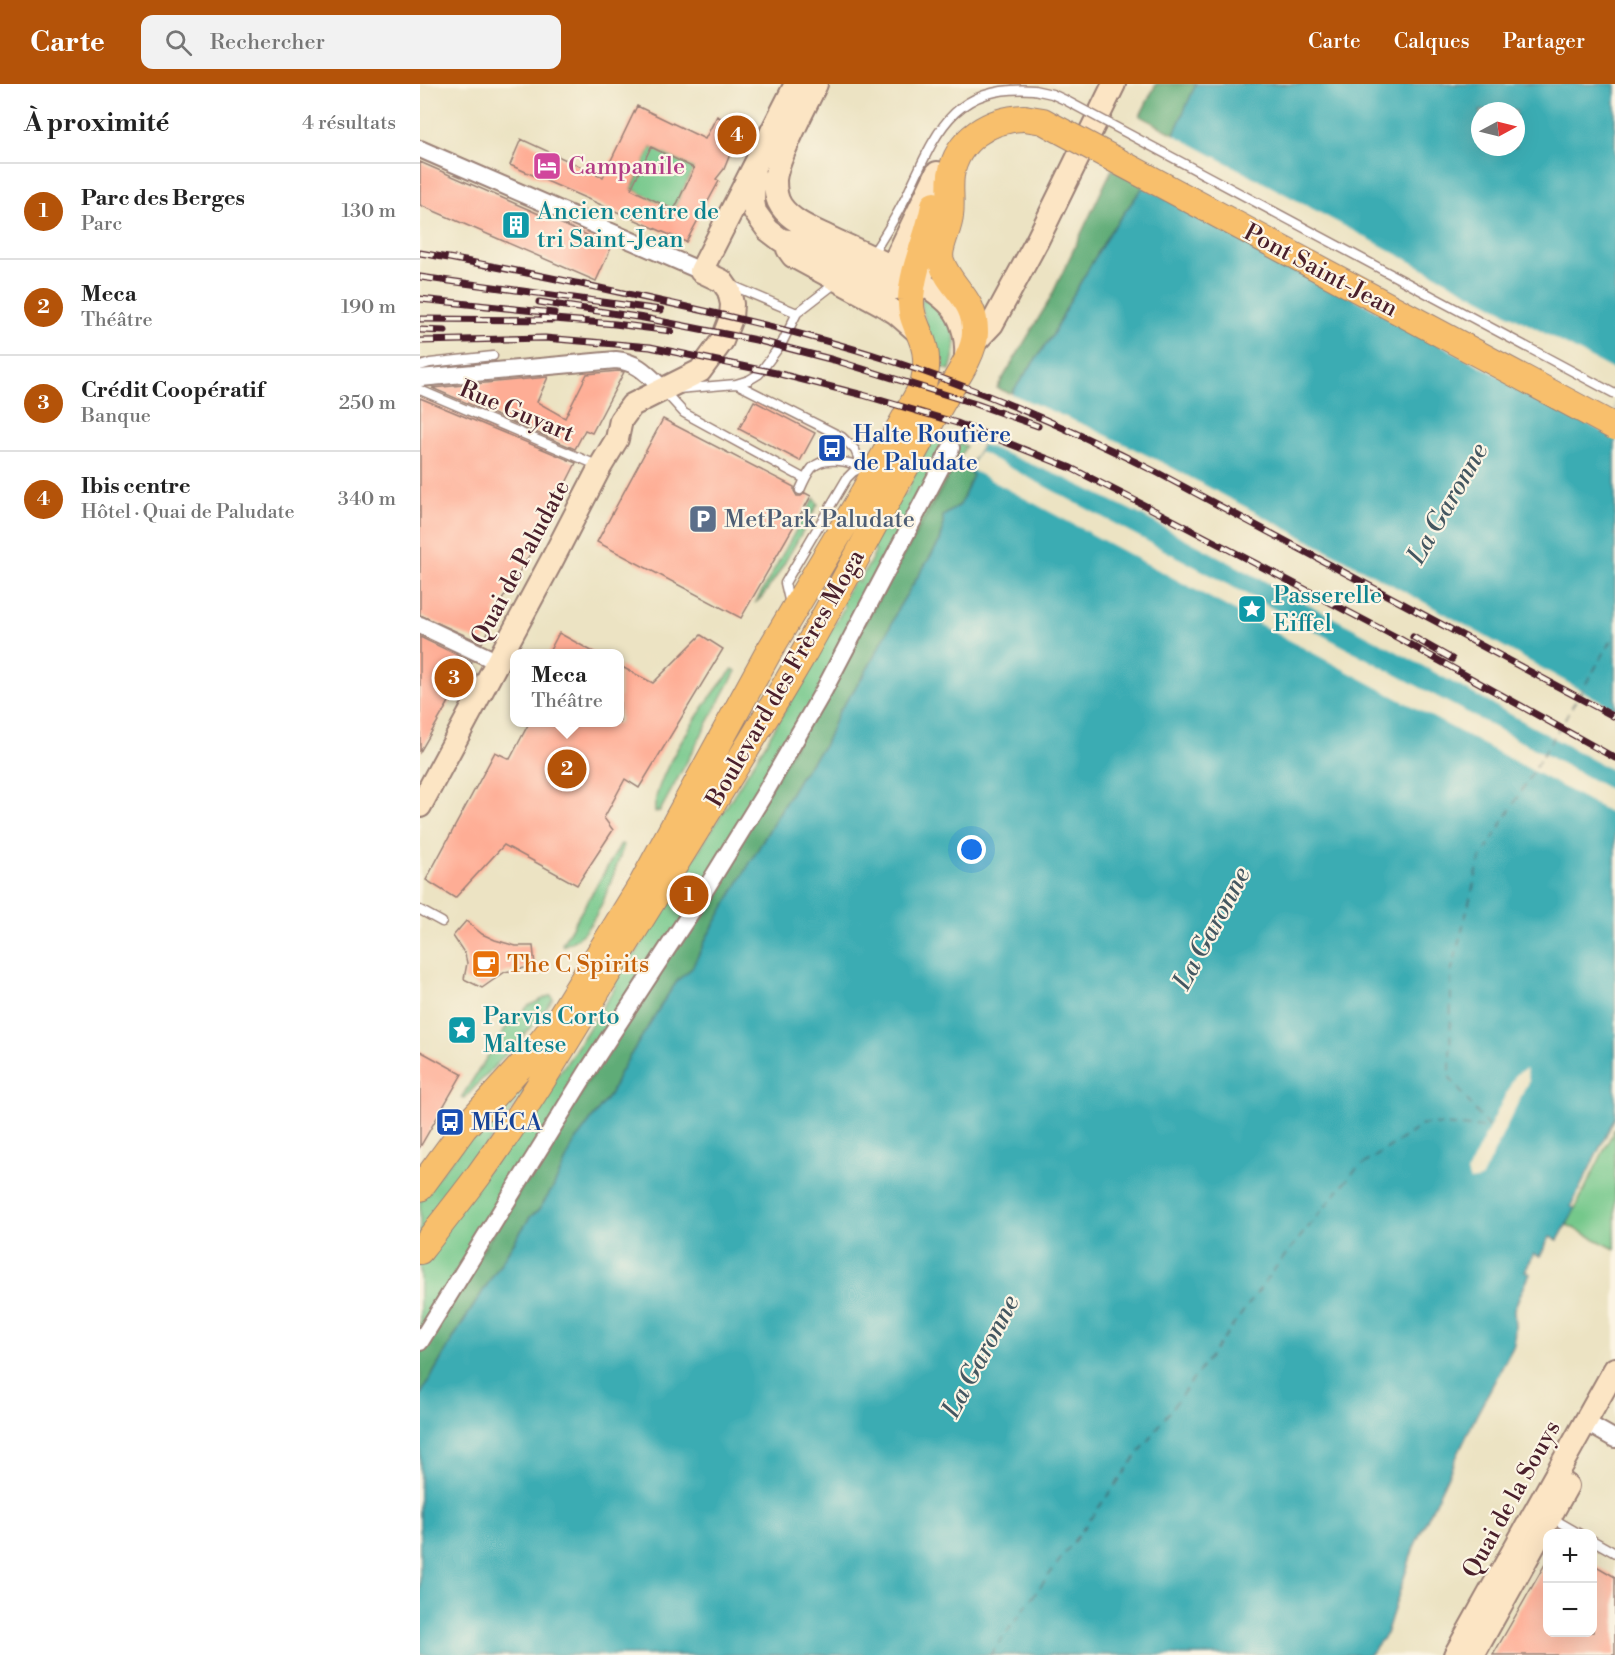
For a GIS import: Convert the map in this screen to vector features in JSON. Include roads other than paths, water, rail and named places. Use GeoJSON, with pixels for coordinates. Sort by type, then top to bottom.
{"type":"FeatureCollection","features":[{"type":"Feature","properties":{"kind":"main road"},"geometry":{"type":"LineString","coordinates":[[656,394],[700,371],[722,341],[732,304],[729,291],[722,281],[692,268],[756,163],[796,84]]}},
{"type":"Feature","properties":{"kind":"main road"},"geometry":{"type":"LineString","coordinates":[[816,84],[776,170],[777,199],[780,206],[793,218],[892,267],[943,298],[956,312],[970,352]]}},
{"type":"Feature","properties":{"kind":"main road","name":"Boulevard des Frères Moga"},"geometry":{"type":"LineString","coordinates":[[420,1188],[464,1128],[531,1055],[558,1020],[643,882],[743,697],[792,613],[881,477],[992,324],[1037,241],[1114,84]]}},
{"type":"Feature","properties":{"kind":"main road"},"geometry":{"type":"LineString","coordinates":[[1037,241],[1076,187],[1126,84]]}},
{"type":"Feature","properties":{"kind":"main road"},"geometry":{"type":"LineString","coordinates":[[846,276],[891,289],[903,286],[930,270],[940,259],[951,211],[952,171],[961,149],[987,126],[1028,104]]}},
{"type":"Feature","properties":{"kind":"main road"},"geometry":{"type":"LineString","coordinates":[[892,267],[946,152],[966,125],[993,110],[1005,106],[1028,104]]}},
{"type":"Feature","properties":{"kind":"main road","name":"Pont Saint-Jean"},"geometry":{"type":"LineString","coordinates":[[1028,104],[1058,113],[1615,412]]}},
{"type":"Feature","properties":{"kind":"main road","name":"Pont Saint-Jean"},"geometry":{"type":"LineString","coordinates":[[1028,104],[1043,121],[1052,126],[1615,427]]}},
{"type":"Feature","properties":{"kind":"main road"},"geometry":{"type":"LineString","coordinates":[[756,163],[752,191],[755,212],[768,230],[781,240],[802,243],[920,333]]}},
{"type":"Feature","properties":{"kind":"main road","name":"Boulevard des Frères Moga"},"geometry":{"type":"LineString","coordinates":[[420,1251],[479,1174],[519,1114],[757,731],[836,594],[881,477],[923,385],[927,359],[920,333],[910,310],[921,248],[932,220],[937,173]]}},
{"type":"Feature","properties":{"kind":"main road"},"geometry":{"type":"LineString","coordinates":[[940,259],[973,312],[970,352]]}},
{"type":"Feature","properties":{"kind":"main road","name":"Quai de Paludate"},"geometry":{"type":"LineString","coordinates":[[420,806],[600,467],[617,439],[642,416],[656,394]]}},
{"type":"Feature","properties":{"kind":"main road","name":"Quai de la Souys"},"geometry":{"type":"LineString","coordinates":[[1455,1655],[1599,1430],[1613,1384]]}},
{"type":"Feature","properties":{"kind":"main road","name":"Quai de la Souys"},"geometry":{"type":"LineString","coordinates":[[1473,1655],[1544,1513]]}},
{"type":"Feature","properties":{"kind":"street"},"geometry":{"type":"LineString","coordinates":[[420,149],[692,268]]}},
{"type":"Feature","properties":{"kind":"street"},"geometry":{"type":"LineString","coordinates":[[420,378],[616,360],[643,369],[656,394]]}},
{"type":"Feature","properties":{"kind":"street"},"geometry":{"type":"LineString","coordinates":[[420,1342],[590,1067],[692,912],[763,796],[824,690],[951,448]]}},
{"type":"Feature","properties":{"kind":"street"},"geometry":{"type":"LineString","coordinates":[[420,625],[498,662]]}},
{"type":"Feature","properties":{"kind":"lane"},"geometry":{"type":"LineString","coordinates":[[656,394],[736,384],[759,374],[782,343],[796,313],[871,256],[886,236],[928,147],[939,129],[957,110],[978,97],[1013,89],[1028,104],[1052,94],[1065,100],[1615,394]]}},
{"type":"Feature","properties":{"kind":"lane"},"geometry":{"type":"LineString","coordinates":[[722,281],[796,313]]}},
{"type":"Feature","properties":{"kind":"lane"},"geometry":{"type":"LineString","coordinates":[[420,366],[493,356]]}},
{"type":"Feature","properties":{"kind":"lane"},"geometry":{"type":"LineString","coordinates":[[736,384],[842,437],[881,477]]}},
{"type":"Feature","properties":{"kind":"lane","name":"Rue Guyart"},"geometry":{"type":"LineString","coordinates":[[420,390],[600,467]]}},
{"type":"Feature","properties":{"kind":"lane"},"geometry":{"type":"LineString","coordinates":[[656,394],[684,413],[806,479]]}},
{"type":"Feature","properties":{"kind":"lane"},"geometry":{"type":"LineString","coordinates":[[800,490],[811,469],[825,461],[881,477]]}},
{"type":"Feature","properties":{"kind":"lane"},"geometry":{"type":"LineString","coordinates":[[836,594],[843,561]]}},
{"type":"Feature","properties":{"kind":"lane"},"geometry":{"type":"LineString","coordinates":[[420,910],[442,922]]}},
{"type":"Feature","properties":{"kind":"lane"},"geometry":{"type":"LineString","coordinates":[[1544,1513],[1573,1529]]}},
{"type":"Feature","properties":{"kind":"lane"},"geometry":{"type":"LineString","coordinates":[[1597,1542],[1615,1553]]}},
{"type":"Feature","properties":{"kind":"water","name":"La Garonne"},"geometry":{"type":"Polygon","coordinates":[[[1196,84],[1615,84],[1615,1117],[1571,1206],[1575,1209],[1558,1240],[1550,1237],[1540,1256],[1534,1254],[1525,1271],[1530,1274],[1514,1309],[1514,1345],[1476,1416],[1414,1547],[1386,1634],[1369,1655],[420,1655],[420,1396],[457,1332],[530,1217],[539,1210],[553,1188],[574,1143],[611,1093],[620,1072],[665,999],[678,980],[692,968],[708,935],[800,777],[825,744],[838,713],[864,675],[897,610],[940,541],[943,516],[960,505],[973,475],[968,470],[1011,394],[1052,336],[1110,232],[1144,186],[1174,134],[1196,84]]]}},
{"type":"Feature","properties":{"kind":"railway"},"geometry":{"type":"LineString","coordinates":[[420,253],[581,284],[772,327],[886,359],[990,397],[1092,441],[1158,473],[1615,717]]}},
{"type":"Feature","properties":{"kind":"railway"},"geometry":{"type":"LineString","coordinates":[[420,277],[661,310]]}},
{"type":"Feature","properties":{"kind":"railway"},"geometry":{"type":"LineString","coordinates":[[420,299],[554,313]]}},
{"type":"Feature","properties":{"kind":"railway"},"geometry":{"type":"LineString","coordinates":[[539,302],[644,318],[756,340],[834,360],[976,404],[1038,426]]}},
{"type":"Feature","properties":{"kind":"railway"},"geometry":{"type":"LineString","coordinates":[[542,318],[671,331]]}},
{"type":"Feature","properties":{"kind":"railway"},"geometry":{"type":"LineString","coordinates":[[420,319],[552,320]]}},
{"type":"Feature","properties":{"kind":"railway"},"geometry":{"type":"LineString","coordinates":[[420,330],[445,331]]}},
{"type":"Feature","properties":{"kind":"railway"},"geometry":{"type":"LineString","coordinates":[[420,341],[545,338],[650,347],[776,373],[863,395],[957,423],[1071,468],[1142,504],[1400,639],[1615,758]]}},
{"type":"Feature","properties":{"kind":"railway"},"geometry":{"type":"LineString","coordinates":[[1413,637],[1452,659]]}},
{"type":"Feature","properties":{"kind":"place","name":"Ibis centre"},"geometry":{"type":"Point","coordinates":[737,135]}},
{"type":"Feature","properties":{"kind":"place","name":"Campanile"},"geometry":{"type":"Point","coordinates":[547,166]}},
{"type":"Feature","properties":{"kind":"place","name":"Ancien centre de tri Saint-Jean"},"geometry":{"type":"Point","coordinates":[516,225]}},
{"type":"Feature","properties":{"kind":"place","name":"Halte Routière de Paludate"},"geometry":{"type":"Point","coordinates":[832,448]}},
{"type":"Feature","properties":{"kind":"place","name":"MetPark Paludate"},"geometry":{"type":"Point","coordinates":[703,519]}},
{"type":"Feature","properties":{"kind":"place","name":"Passerelle Eiffel"},"geometry":{"type":"Point","coordinates":[1252,609]}},
{"type":"Feature","properties":{"kind":"place","name":"Crédit Coopératif"},"geometry":{"type":"Point","coordinates":[454,678]}},
{"type":"Feature","properties":{"kind":"place","name":"Meca"},"geometry":{"type":"Point","coordinates":[567,769]}},
{"type":"Feature","properties":{"kind":"place","name":"Parc des Berges"},"geometry":{"type":"Point","coordinates":[689,895]}},
{"type":"Feature","properties":{"kind":"place","name":"The C Spirits"},"geometry":{"type":"Point","coordinates":[486,964]}},
{"type":"Feature","properties":{"kind":"place","name":"Parvis Corto Maltese"},"geometry":{"type":"Point","coordinates":[462,1030]}},
{"type":"Feature","properties":{"kind":"place","name":"MÉCA"},"geometry":{"type":"Point","coordinates":[450,1122]}}]}
